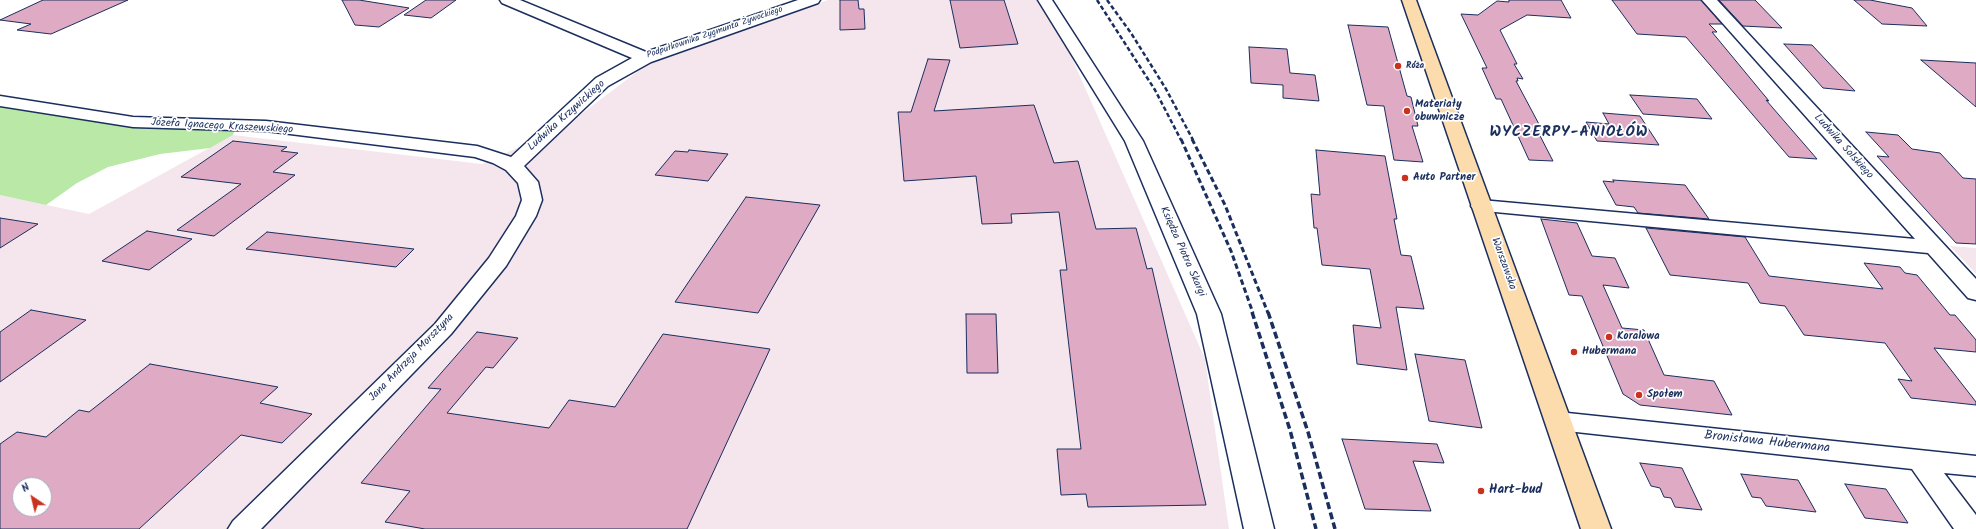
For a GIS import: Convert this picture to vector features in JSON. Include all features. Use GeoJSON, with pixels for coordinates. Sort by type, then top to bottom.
{"type":"FeatureCollection","features":[{"type":"Feature","properties":{"kind":"main road","name":"Warszawska"},"geometry":{"type":"LineString","coordinates":[[1409,0],[1481,206],[1524,320],[1596,529]]}},
{"type":"Feature","properties":{"kind":"street","name":"Podpułkownika Zygmunta Żywockiego"},"geometry":{"type":"LineString","coordinates":[[508,0],[645,58],[813,0]]}},
{"type":"Feature","properties":{"kind":"street","name":"Księdza Piotra Skargi"},"geometry":{"type":"LineString","coordinates":[[1045,0],[1134,141],[1209,314],[1259,529]]}},
{"type":"Feature","properties":{"kind":"street","name":"Ludwika Solskiego"},"geometry":{"type":"LineString","coordinates":[[1710,0],[1976,294]]}},
{"type":"Feature","properties":{"kind":"street","name":"Ludwika Krzywickiego"},"geometry":{"type":"LineString","coordinates":[[513,166],[544,135],[602,82],[645,58]]}},
{"type":"Feature","properties":{"kind":"street","name":"Józefa Ignacego Kraszewskiego"},"geometry":{"type":"LineString","coordinates":[[0,101],[133,122],[266,126],[395,141],[477,152],[500,159],[513,166]]}},
{"type":"Feature","properties":{"kind":"street","name":"Jana Andrzeja Morsztyna"},"geometry":{"type":"LineString","coordinates":[[243,529],[442,330],[498,261],[526,216],[532,200],[528,182],[513,166]]}},
{"type":"Feature","properties":{"kind":"street"},"geometry":{"type":"LineString","coordinates":[[1481,206],[1934,247]]}},
{"type":"Feature","properties":{"kind":"street","name":"Bronisława Hubermana"},"geometry":{"type":"LineString","coordinates":[[1558,421],[1976,466]]}},
{"type":"Feature","properties":{"kind":"street"},"geometry":{"type":"LineString","coordinates":[[1920,460],[1970,529]]}},
{"type":"Feature","properties":{"kind":"shaded area"},"geometry":{"type":"Polygon","coordinates":[[[828,0],[1042,0],[1052,13],[1205,359],[1229,529],[0,529],[0,195],[89,214],[233,135],[482,164],[567,125],[650,62],[828,0]]]}},
{"type":"Feature","properties":{"kind":"shaded area"},"geometry":{"type":"Polygon","coordinates":[[[1950,246],[1976,248],[1976,274],[1950,246]]]}},
{"type":"Feature","properties":{"kind":"green space"},"geometry":{"type":"Polygon","coordinates":[[[0,101],[133,122],[236,126],[233,135],[210,148],[160,154],[108,167],[77,183],[46,205],[0,195],[0,101]]]}},
{"type":"Feature","properties":{"kind":"building"},"geometry":{"type":"Polygon","coordinates":[[[43,0],[128,0],[51,34],[17,30],[31,24],[0,20],[43,0]]]}},
{"type":"Feature","properties":{"kind":"building"},"geometry":{"type":"Polygon","coordinates":[[[342,0],[359,0],[409,8],[379,27],[355,25],[342,0]]]}},
{"type":"Feature","properties":{"kind":"building"},"geometry":{"type":"Polygon","coordinates":[[[426,0],[456,0],[431,18],[404,15],[426,0]]]}},
{"type":"Feature","properties":{"kind":"building"},"geometry":{"type":"Polygon","coordinates":[[[840,0],[858,0],[859,9],[864,9],[865,29],[840,30],[840,0]]]}},
{"type":"Feature","properties":{"kind":"building"},"geometry":{"type":"Polygon","coordinates":[[[950,0],[1004,0],[1018,44],[960,48],[950,0]]]}},
{"type":"Feature","properties":{"kind":"building"},"geometry":{"type":"Polygon","coordinates":[[[1509,0],[1561,0],[1571,18],[1527,15],[1500,30],[1517,64],[1514,64],[1523,79],[1517,78],[1518,81],[1516,81],[1541,128],[1536,128],[1553,161],[1529,160],[1501,99],[1496,99],[1482,68],[1487,68],[1461,14],[1478,15],[1497,1],[1509,2],[1509,0]]]}},
{"type":"Feature","properties":{"kind":"building"},"geometry":{"type":"Polygon","coordinates":[[[1612,0],[1701,0],[1722,24],[1709,24],[1717,32],[1712,32],[1769,101],[1766,100],[1817,159],[1789,157],[1686,37],[1637,34],[1612,0]]]}},
{"type":"Feature","properties":{"kind":"building"},"geometry":{"type":"Polygon","coordinates":[[[1719,0],[1755,0],[1782,28],[1743,26],[1719,0]]]}},
{"type":"Feature","properties":{"kind":"building"},"geometry":{"type":"Polygon","coordinates":[[[1854,0],[1870,0],[1912,8],[1927,26],[1882,24],[1854,0]]]}},
{"type":"Feature","properties":{"kind":"building"},"geometry":{"type":"Polygon","coordinates":[[[1348,25],[1388,27],[1407,96],[1411,97],[1418,126],[1412,126],[1423,162],[1394,160],[1384,106],[1367,105],[1348,25]]]}},
{"type":"Feature","properties":{"kind":"building"},"geometry":{"type":"Polygon","coordinates":[[[1784,44],[1812,45],[1855,91],[1823,88],[1784,44]]]}},
{"type":"Feature","properties":{"kind":"building"},"geometry":{"type":"Polygon","coordinates":[[[1249,47],[1287,49],[1290,73],[1315,75],[1319,101],[1283,98],[1283,85],[1251,83],[1249,47]]]}},
{"type":"Feature","properties":{"kind":"building"},"geometry":{"type":"Polygon","coordinates":[[[928,59],[950,60],[934,111],[1034,105],[1054,163],[1078,161],[1096,229],[1136,228],[1147,269],[1152,268],[1206,505],[1088,507],[1086,494],[1061,495],[1057,449],[1081,449],[1060,270],[1067,270],[1059,212],[1011,214],[1012,223],[982,224],[976,176],[904,181],[898,112],[911,112],[928,59]]]}},
{"type":"Feature","properties":{"kind":"building"},"geometry":{"type":"Polygon","coordinates":[[[1921,60],[1976,63],[1976,107],[1921,60]]]}},
{"type":"Feature","properties":{"kind":"building"},"geometry":{"type":"Polygon","coordinates":[[[1630,95],[1697,99],[1712,119],[1643,114],[1630,95]]]}},
{"type":"Feature","properties":{"kind":"building"},"geometry":{"type":"Polygon","coordinates":[[[1603,113],[1640,116],[1659,145],[1597,141],[1586,122],[1609,124],[1603,113]]]}},
{"type":"Feature","properties":{"kind":"building"},"geometry":{"type":"Polygon","coordinates":[[[1866,132],[1898,135],[1912,149],[1940,153],[1963,178],[1976,179],[1976,244],[1956,243],[1877,156],[1889,157],[1866,132]]]}},
{"type":"Feature","properties":{"kind":"building"},"geometry":{"type":"Polygon","coordinates":[[[233,141],[287,147],[281,151],[298,153],[273,172],[295,175],[214,236],[177,230],[241,184],[181,177],[233,141]]]}},
{"type":"Feature","properties":{"kind":"building"},"geometry":{"type":"Polygon","coordinates":[[[689,150],[728,154],[708,181],[655,175],[675,151],[688,152],[689,150]]]}},
{"type":"Feature","properties":{"kind":"building"},"geometry":{"type":"Polygon","coordinates":[[[1316,150],[1385,156],[1397,219],[1394,219],[1401,255],[1411,256],[1424,309],[1396,307],[1407,370],[1357,364],[1353,325],[1381,328],[1370,269],[1322,265],[1317,228],[1314,228],[1311,194],[1320,195],[1316,150]]]}},
{"type":"Feature","properties":{"kind":"building"},"geometry":{"type":"Polygon","coordinates":[[[1613,180],[1685,185],[1709,219],[1638,213],[1634,207],[1616,205],[1603,181],[1614,182],[1613,180]]]}},
{"type":"Feature","properties":{"kind":"building"},"geometry":{"type":"Polygon","coordinates":[[[746,197],[820,205],[758,313],[675,302],[746,197]]]}},
{"type":"Feature","properties":{"kind":"building"},"geometry":{"type":"Polygon","coordinates":[[[0,218],[38,224],[0,248],[0,218]]]}},
{"type":"Feature","properties":{"kind":"building"},"geometry":{"type":"Polygon","coordinates":[[[1541,219],[1577,223],[1592,256],[1615,258],[1629,288],[1603,285],[1622,328],[1644,330],[1664,375],[1714,381],[1732,415],[1640,405],[1623,394],[1582,296],[1569,295],[1541,219]]]}},
{"type":"Feature","properties":{"kind":"building"},"geometry":{"type":"Polygon","coordinates":[[[1646,228],[1745,237],[1769,276],[1883,289],[1864,263],[1900,267],[1905,273],[1917,275],[1950,315],[1955,315],[1976,340],[1976,352],[1934,348],[1976,402],[1976,405],[1911,398],[1898,379],[1912,381],[1885,343],[1804,335],[1785,306],[1760,303],[1748,283],[1670,275],[1646,228]]]}},
{"type":"Feature","properties":{"kind":"building"},"geometry":{"type":"Polygon","coordinates":[[[147,231],[192,239],[149,270],[102,261],[147,231]]]}},
{"type":"Feature","properties":{"kind":"building"},"geometry":{"type":"Polygon","coordinates":[[[267,232],[414,249],[396,267],[246,249],[267,232]]]}},
{"type":"Feature","properties":{"kind":"building"},"geometry":{"type":"Polygon","coordinates":[[[31,310],[86,320],[0,382],[0,332],[31,310]]]}},
{"type":"Feature","properties":{"kind":"building"},"geometry":{"type":"Polygon","coordinates":[[[966,314],[996,314],[998,373],[967,373],[966,314]]]}},
{"type":"Feature","properties":{"kind":"building"},"geometry":{"type":"Polygon","coordinates":[[[477,332],[518,338],[493,368],[486,367],[447,413],[549,428],[569,400],[615,407],[663,334],[770,349],[687,529],[425,529],[385,522],[410,491],[361,483],[441,389],[428,388],[477,332]]]}},
{"type":"Feature","properties":{"kind":"building"},"geometry":{"type":"Polygon","coordinates":[[[1415,354],[1465,360],[1482,428],[1429,421],[1415,354]]]}},
{"type":"Feature","properties":{"kind":"building"},"geometry":{"type":"Polygon","coordinates":[[[150,364],[278,387],[260,403],[312,414],[282,443],[241,435],[139,529],[0,529],[0,444],[17,432],[46,437],[79,410],[89,412],[150,364]]]}},
{"type":"Feature","properties":{"kind":"building"},"geometry":{"type":"Polygon","coordinates":[[[1342,439],[1437,444],[1444,463],[1413,461],[1431,511],[1365,509],[1342,439]]]}},
{"type":"Feature","properties":{"kind":"building"},"geometry":{"type":"Polygon","coordinates":[[[1640,463],[1682,468],[1702,510],[1675,507],[1671,498],[1664,497],[1660,488],[1651,486],[1640,463]]]}},
{"type":"Feature","properties":{"kind":"building"},"geometry":{"type":"Polygon","coordinates":[[[1741,474],[1798,480],[1816,512],[1766,506],[1761,498],[1752,497],[1741,474]]]}},
{"type":"Feature","properties":{"kind":"building"},"geometry":{"type":"Polygon","coordinates":[[[1845,484],[1886,489],[1908,523],[1865,518],[1845,484]]]}},
{"type":"Feature","properties":{"kind":"railway"},"geometry":{"type":"LineString","coordinates":[[1097,0],[1155,90],[1181,140]]}},
{"type":"Feature","properties":{"kind":"railway"},"geometry":{"type":"LineString","coordinates":[[1107,0],[1131,33],[1166,89],[1193,140]]}},
{"type":"Feature","properties":{"kind":"railway"},"geometry":{"type":"LineString","coordinates":[[1181,139],[1231,251],[1253,313]]}},
{"type":"Feature","properties":{"kind":"railway"},"geometry":{"type":"LineString","coordinates":[[1192,139],[1225,205],[1268,313]]}},
{"type":"Feature","properties":{"kind":"railway"},"geometry":{"type":"LineString","coordinates":[[1252,312],[1290,430],[1316,529]]}},
{"type":"Feature","properties":{"kind":"railway"},"geometry":{"type":"LineString","coordinates":[[1268,312],[1308,432],[1335,529]]}},
{"type":"Feature","properties":{"kind":"place","name":"Róża"},"geometry":{"type":"Point","coordinates":[1398,66]}},
{"type":"Feature","properties":{"kind":"place","name":"Materiały obuwnicze"},"geometry":{"type":"Point","coordinates":[1407,111]}},
{"type":"Feature","properties":{"kind":"place","name":"Auto Partner"},"geometry":{"type":"Point","coordinates":[1405,178]}},
{"type":"Feature","properties":{"kind":"place","name":"Koralowa"},"geometry":{"type":"Point","coordinates":[1609,337]}},
{"type":"Feature","properties":{"kind":"place","name":"Hubermana"},"geometry":{"type":"Point","coordinates":[1574,352]}},
{"type":"Feature","properties":{"kind":"place","name":"Społem"},"geometry":{"type":"Point","coordinates":[1639,395]}},
{"type":"Feature","properties":{"kind":"place","name":"Hart-bud"},"geometry":{"type":"Point","coordinates":[1481,491]}},
{"type":"Feature","properties":{"kind":"district","name":"WYCZERPY-ANIOŁÓW"},"geometry":{"type":"Point","coordinates":[1569,133]}}]}
